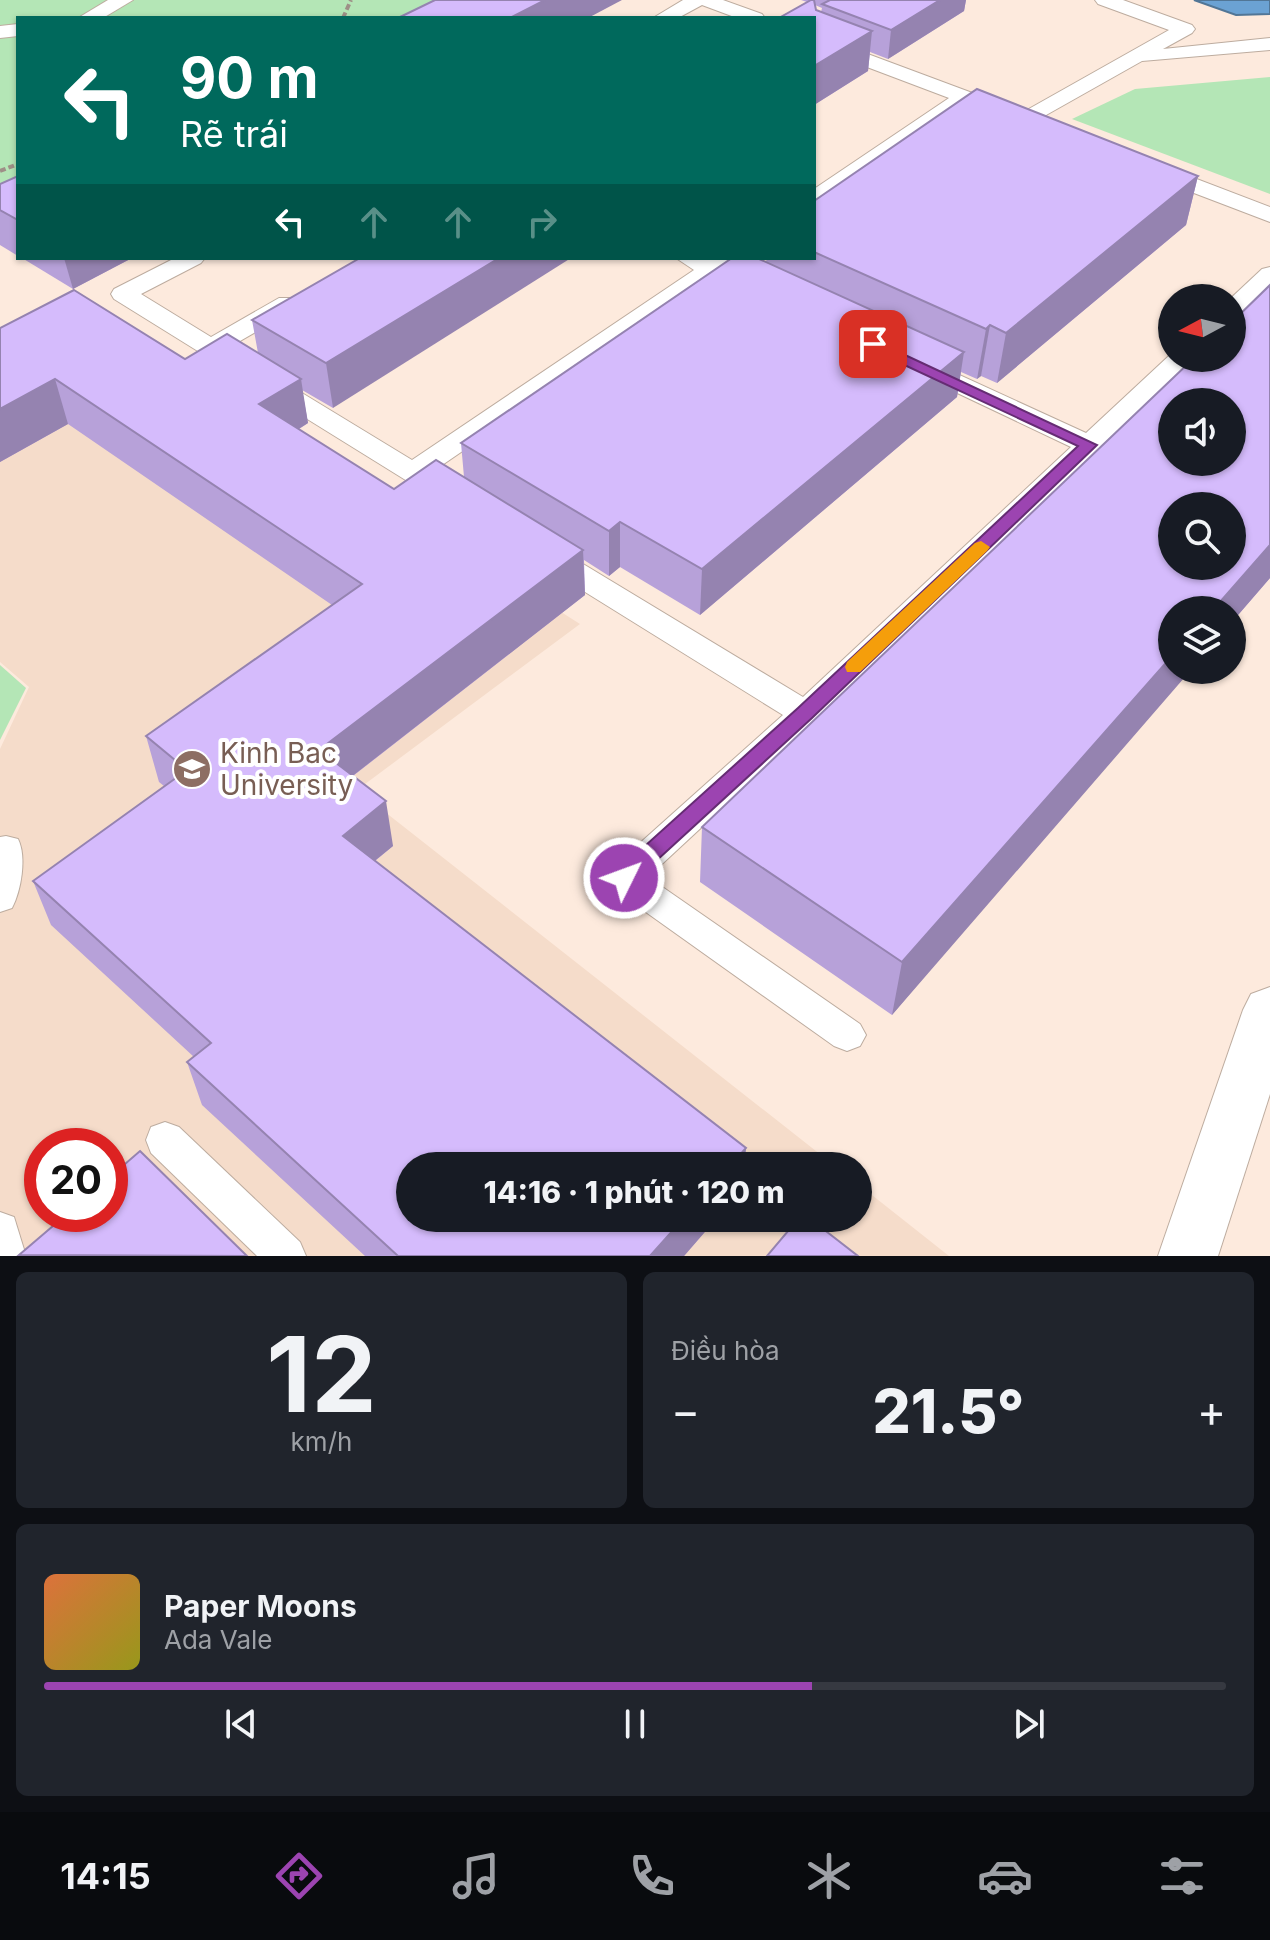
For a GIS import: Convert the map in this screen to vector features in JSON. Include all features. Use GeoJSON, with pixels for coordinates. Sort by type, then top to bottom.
{"type":"FeatureCollection","features":[{"type":"Feature","properties":{"kind":"street"},"geometry":{"type":"LineString","coordinates":[[1188,1256],[1270,1010]]}},
{"type":"Feature","properties":{"kind":"lane"},"geometry":{"type":"LineString","coordinates":[[92,16],[123,0]]}},
{"type":"Feature","properties":{"kind":"lane"},"geometry":{"type":"LineString","coordinates":[[667,16],[698,0]]}},
{"type":"Feature","properties":{"kind":"lane"},"geometry":{"type":"LineString","coordinates":[[705,0],[749,16]]}},
{"type":"Feature","properties":{"kind":"lane"},"geometry":{"type":"LineString","coordinates":[[1025,119],[1185,29],[1105,0]]}},
{"type":"Feature","properties":{"kind":"lane"},"geometry":{"type":"LineString","coordinates":[[816,41],[1054,130]]}},
{"type":"Feature","properties":{"kind":"lane"},"geometry":{"type":"LineString","coordinates":[[1131,60],[1270,44]]}},
{"type":"Feature","properties":{"kind":"lane"},"geometry":{"type":"LineString","coordinates":[[816,198],[965,97]]}},
{"type":"Feature","properties":{"kind":"lane"},"geometry":{"type":"LineString","coordinates":[[1140,164],[1270,215]]}},
{"type":"Feature","properties":{"kind":"lane"},"geometry":{"type":"LineString","coordinates":[[189,260],[123,294],[480,514]]}},
{"type":"Feature","properties":{"kind":"lane"},"geometry":{"type":"LineString","coordinates":[[413,472],[709,262],[781,302]]}},
{"type":"Feature","properties":{"kind":"lane"},"geometry":{"type":"LineString","coordinates":[[1246,297],[1270,274]]}},
{"type":"Feature","properties":{"kind":"lane"},"geometry":{"type":"LineString","coordinates":[[210,348],[314,288]]}},
{"type":"Feature","properties":{"kind":"lane"},"geometry":{"type":"LineString","coordinates":[[893,354],[1089,445]]}},
{"type":"Feature","properties":{"kind":"lane"},"geometry":{"type":"LineString","coordinates":[[847,1035],[624,878],[805,713],[1166,372]]}},
{"type":"Feature","properties":{"kind":"lane"},"geometry":{"type":"LineString","coordinates":[[521,539],[805,713]]}},
{"type":"Feature","properties":{"kind":"lane"},"geometry":{"type":"LineString","coordinates":[[0,898],[6,849]]}},
{"type":"Feature","properties":{"kind":"lane"},"geometry":{"type":"LineString","coordinates":[[165,1140],[286,1256]]}},
{"type":"Feature","properties":{"kind":"lane"},"geometry":{"type":"LineString","coordinates":[[0,1231],[6,1256]]}},
{"type":"Feature","properties":{"kind":"shaded area","name":"Kinh Bac University"},"geometry":{"type":"Polygon","coordinates":[[[104,321],[580,624],[357,790],[817,1152],[396,1152],[396,1232],[872,1232],[872,1195],[949,1256],[0,1256],[0,749],[29,687],[0,662],[0,373],[104,321]]]}},
{"type":"Feature","properties":{"kind":"green space"},"geometry":{"type":"Polygon","coordinates":[[[0,0],[464,0],[435,16],[16,16],[16,215],[0,222],[0,0]]]}},
{"type":"Feature","properties":{"kind":"green space"},"geometry":{"type":"Polygon","coordinates":[[[1270,77],[1270,194],[1072,119],[1135,89],[1270,77]]]}},
{"type":"Feature","properties":{"kind":"green space"},"geometry":{"type":"Polygon","coordinates":[[[0,665],[26,688],[0,740],[0,665]]]}},
{"type":"Feature","properties":{"kind":"water"},"geometry":{"type":"Polygon","coordinates":[[[1194,0],[1270,0],[1270,14],[1236,15],[1194,0]]]}},
{"type":"Feature","properties":{"kind":"building"},"geometry":{"type":"Polygon","coordinates":[[[435,0],[545,0],[514,16],[402,16],[435,0]]]}},
{"type":"Feature","properties":{"kind":"building"},"geometry":{"type":"Polygon","coordinates":[[[814,0],[816,10],[872,31],[816,65],[816,16],[783,16],[814,0]]]}},
{"type":"Feature","properties":{"kind":"building"},"geometry":{"type":"Polygon","coordinates":[[[830,0],[940,0],[891,30],[822,4],[830,0]]]}},
{"type":"Feature","properties":{"kind":"building"},"geometry":{"type":"Polygon","coordinates":[[[977,89],[1198,176],[1006,333],[990,325],[986,329],[816,253],[816,200],[977,89]]]}},
{"type":"Feature","properties":{"kind":"building"},"geometry":{"type":"Polygon","coordinates":[[[16,177],[16,219],[0,210],[0,184],[16,177]]]}},
{"type":"Feature","properties":{"kind":"building"},"geometry":{"type":"Polygon","coordinates":[[[357,260],[496,260],[326,363],[252,320],[357,260]]]}},
{"type":"Feature","properties":{"kind":"building"},"geometry":{"type":"Polygon","coordinates":[[[729,260],[761,260],[964,352],[702,569],[620,522],[609,531],[461,443],[729,260]]]}},
{"type":"Feature","properties":{"kind":"building"},"geometry":{"type":"Polygon","coordinates":[[[1270,285],[1270,545],[1246,572],[1246,492],[1158,492],[1158,580],[1239,580],[1225,596],[1158,596],[1158,672],[902,962],[702,827],[1158,392],[1158,476],[1246,476],[1246,388],[1163,388],[1179,372],[1246,372],[1246,308],[1270,285]]]}},
{"type":"Feature","properties":{"kind":"building"},"geometry":{"type":"Polygon","coordinates":[[[74,290],[185,359],[227,334],[301,379],[259,404],[394,489],[436,460],[583,550],[319,750],[386,801],[343,836],[746,1148],[742,1152],[396,1152],[396,1232],[671,1232],[650,1256],[398,1256],[187,1062],[211,1043],[33,881],[187,770],[146,736],[362,584],[55,379],[0,409],[0,328],[74,290]]]}},
{"type":"Feature","properties":{"kind":"building"},"geometry":{"type":"Polygon","coordinates":[[[140,1151],[247,1256],[19,1255],[46,1232],[128,1232],[128,1161],[140,1151]]]}},
{"type":"Feature","properties":{"kind":"building"},"geometry":{"type":"Polygon","coordinates":[[[787,1232],[827,1232],[858,1256],[767,1256],[787,1232]]]}},
{"type":"Feature","properties":{"kind":"slow traffic"},"geometry":{"type":"LineString","coordinates":[[854,667],[981,547]]}},
{"type":"Feature","properties":{"kind":"place","name":"Kinh Bac University"},"geometry":{"type":"Point","coordinates":[192,769]}},
{"type":"Feature","properties":{"kind":"route"},"geometry":{"type":"LineString","coordinates":[[624,878],[805,713],[1089,445],[873,344]]}}]}
